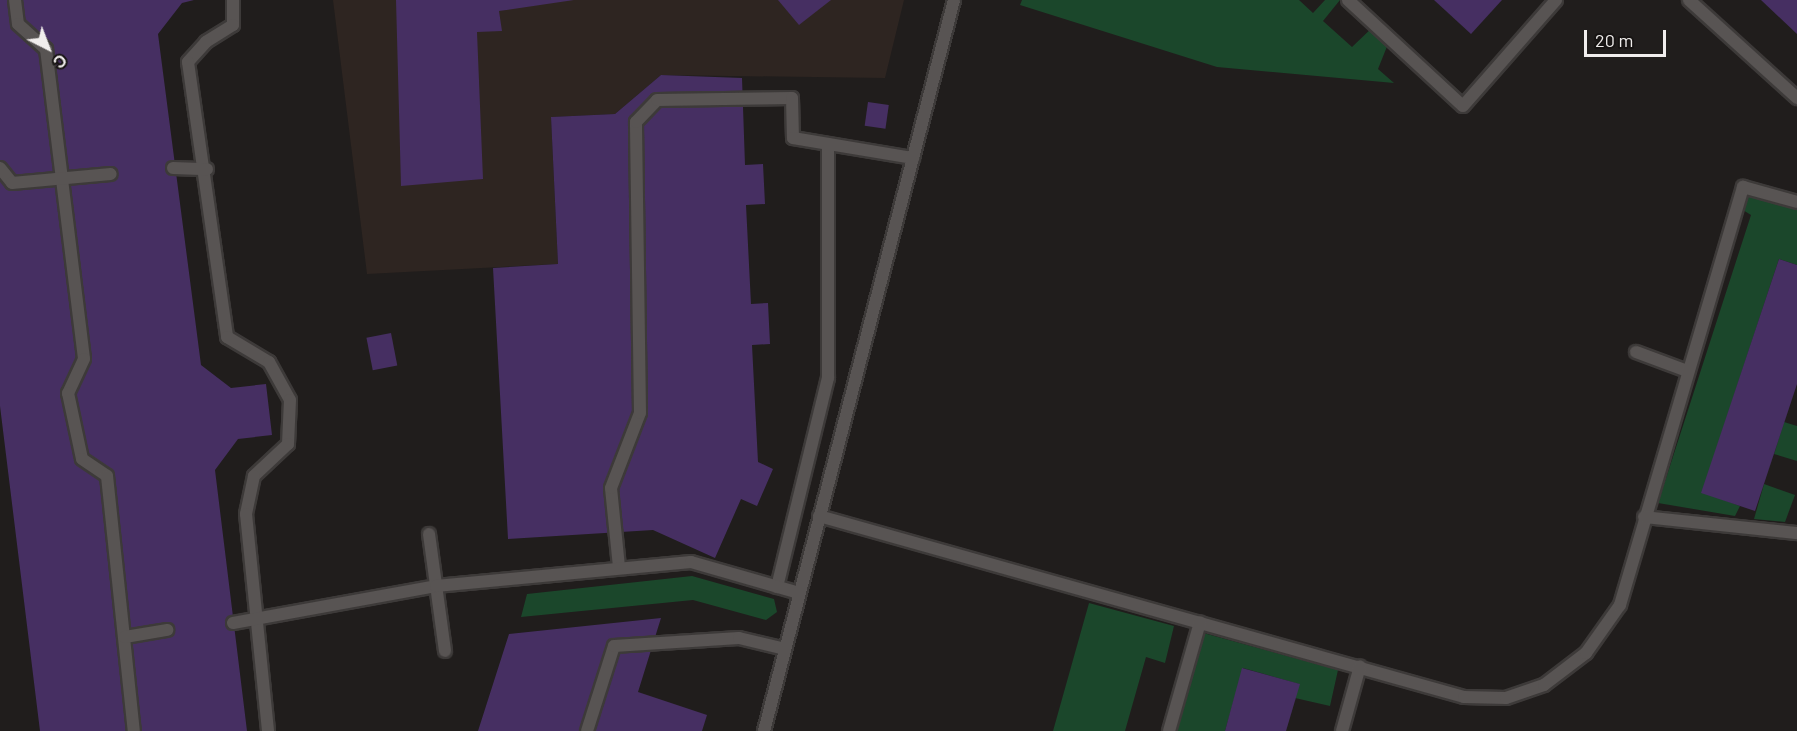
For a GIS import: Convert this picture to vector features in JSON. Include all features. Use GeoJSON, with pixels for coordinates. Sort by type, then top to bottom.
{"type":"FeatureCollection","features":[{"type":"Feature","properties":{"kind":"lane"},"geometry":{"type":"LineString","coordinates":[[15,0],[18,24],[46,49],[84,359],[68,393],[82,459],[107,476],[134,731]]}},
{"type":"Feature","properties":{"kind":"lane"},"geometry":{"type":"LineString","coordinates":[[233,0],[234,25],[188,62],[207,169],[227,337],[269,362],[290,400],[288,444],[254,476],[246,514],[260,621],[268,731]]}},
{"type":"Feature","properties":{"kind":"lane"},"geometry":{"type":"LineString","coordinates":[[764,731],[954,0]]}},
{"type":"Feature","properties":{"kind":"lane"},"geometry":{"type":"LineString","coordinates":[[1348,0],[1463,106],[1556,0]]}},
{"type":"Feature","properties":{"kind":"lane"},"geometry":{"type":"LineString","coordinates":[[1689,0],[1797,98]]}},
{"type":"Feature","properties":{"kind":"lane"},"geometry":{"type":"LineString","coordinates":[[619,567],[611,488],[640,413],[636,122],[657,100],[792,98],[793,138],[913,158]]}},
{"type":"Feature","properties":{"kind":"lane"},"geometry":{"type":"LineString","coordinates":[[777,587],[828,378],[828,144]]}},
{"type":"Feature","properties":{"kind":"lane"},"geometry":{"type":"LineString","coordinates":[[0,168],[12,183],[111,174]]}},
{"type":"Feature","properties":{"kind":"lane"},"geometry":{"type":"LineString","coordinates":[[173,168],[207,169]]}},
{"type":"Feature","properties":{"kind":"lane"},"geometry":{"type":"LineString","coordinates":[[819,516],[1464,697],[1506,698],[1544,685],[1586,653],[1620,605],[1644,517],[1743,187],[1797,202]]}},
{"type":"Feature","properties":{"kind":"lane"},"geometry":{"type":"LineString","coordinates":[[1636,352],[1687,371]]}},
{"type":"Feature","properties":{"kind":"lane"},"geometry":{"type":"LineString","coordinates":[[1644,517],[1797,533]]}},
{"type":"Feature","properties":{"kind":"lane"},"geometry":{"type":"LineString","coordinates":[[429,534],[445,651]]}},
{"type":"Feature","properties":{"kind":"lane"},"geometry":{"type":"LineString","coordinates":[[233,622],[260,621],[436,586],[691,562],[799,593]]}},
{"type":"Feature","properties":{"kind":"lane"},"geometry":{"type":"LineString","coordinates":[[1169,731],[1200,622]]}},
{"type":"Feature","properties":{"kind":"lane"},"geometry":{"type":"LineString","coordinates":[[124,637],[167,630]]}},
{"type":"Feature","properties":{"kind":"lane"},"geometry":{"type":"LineString","coordinates":[[587,731],[614,646],[739,638],[785,649]]}},
{"type":"Feature","properties":{"kind":"lane"},"geometry":{"type":"LineString","coordinates":[[1342,731],[1360,666]]}},
{"type":"Feature","properties":{"kind":"shaded area"},"geometry":{"type":"Polygon","coordinates":[[[333,0],[904,0],[885,78],[661,75],[615,114],[551,117],[558,264],[367,274],[333,0]]]}},
{"type":"Feature","properties":{"kind":"green space"},"geometry":{"type":"Polygon","coordinates":[[[1022,0],[1299,0],[1313,13],[1325,0],[1340,0],[1323,21],[1352,47],[1375,25],[1390,39],[1378,69],[1394,83],[1217,67],[1020,5],[1022,0]]]}},
{"type":"Feature","properties":{"kind":"green space"},"geometry":{"type":"Polygon","coordinates":[[[1743,187],[1797,202],[1797,265],[1779,259],[1702,492],[1740,506],[1735,516],[1658,503],[1751,215],[1738,207],[1743,187]]]}},
{"type":"Feature","properties":{"kind":"green space"},"geometry":{"type":"Polygon","coordinates":[[[1784,422],[1797,426],[1797,461],[1774,454],[1784,422]]]}},
{"type":"Feature","properties":{"kind":"green space"},"geometry":{"type":"Polygon","coordinates":[[[1764,484],[1795,495],[1785,522],[1754,519],[1764,484]]]}},
{"type":"Feature","properties":{"kind":"green space"},"geometry":{"type":"Polygon","coordinates":[[[692,576],[774,599],[777,612],[766,620],[693,600],[521,617],[527,594],[692,576]]]}},
{"type":"Feature","properties":{"kind":"green space"},"geometry":{"type":"Polygon","coordinates":[[[1089,603],[1174,626],[1165,663],[1146,657],[1125,731],[1053,731],[1089,603]]]}},
{"type":"Feature","properties":{"kind":"green space"},"geometry":{"type":"Polygon","coordinates":[[[1196,631],[1338,670],[1330,706],[1295,698],[1299,684],[1243,668],[1225,731],[1169,731],[1196,631]]]}},
{"type":"Feature","properties":{"kind":"building"},"geometry":{"type":"Polygon","coordinates":[[[0,0],[194,0],[182,3],[158,34],[201,365],[231,388],[266,384],[272,435],[238,439],[215,470],[247,731],[40,731],[0,406],[0,0]]]}},
{"type":"Feature","properties":{"kind":"building"},"geometry":{"type":"Polygon","coordinates":[[[396,0],[574,0],[499,11],[502,31],[477,32],[483,179],[401,186],[396,0]]]}},
{"type":"Feature","properties":{"kind":"building"},"geometry":{"type":"Polygon","coordinates":[[[778,0],[831,0],[799,25],[778,0]]]}},
{"type":"Feature","properties":{"kind":"building"},"geometry":{"type":"Polygon","coordinates":[[[1434,0],[1502,0],[1471,34],[1434,0]]]}},
{"type":"Feature","properties":{"kind":"building"},"geometry":{"type":"Polygon","coordinates":[[[1761,0],[1797,0],[1797,34],[1761,0]]]}},
{"type":"Feature","properties":{"kind":"building"},"geometry":{"type":"Polygon","coordinates":[[[661,75],[742,78],[745,165],[763,164],[765,204],[746,205],[751,304],[768,303],[770,344],[752,345],[758,462],[773,469],[757,506],[741,499],[715,558],[653,530],[508,539],[493,268],[558,264],[551,117],[615,114],[661,75]]]}},
{"type":"Feature","properties":{"kind":"building"},"geometry":{"type":"Polygon","coordinates":[[[868,102],[889,105],[885,129],[865,126],[868,102]]]}},
{"type":"Feature","properties":{"kind":"building"},"geometry":{"type":"Polygon","coordinates":[[[1779,259],[1797,265],[1797,384],[1755,511],[1701,493],[1779,259]]]}},
{"type":"Feature","properties":{"kind":"building"},"geometry":{"type":"Polygon","coordinates":[[[391,333],[397,365],[373,370],[366,338],[391,333]]]}},
{"type":"Feature","properties":{"kind":"building"},"geometry":{"type":"Polygon","coordinates":[[[661,618],[638,692],[707,715],[702,731],[478,731],[509,634],[661,618]]]}},
{"type":"Feature","properties":{"kind":"building"},"geometry":{"type":"Polygon","coordinates":[[[1242,668],[1300,684],[1286,731],[1225,731],[1242,668]]]}}]}
